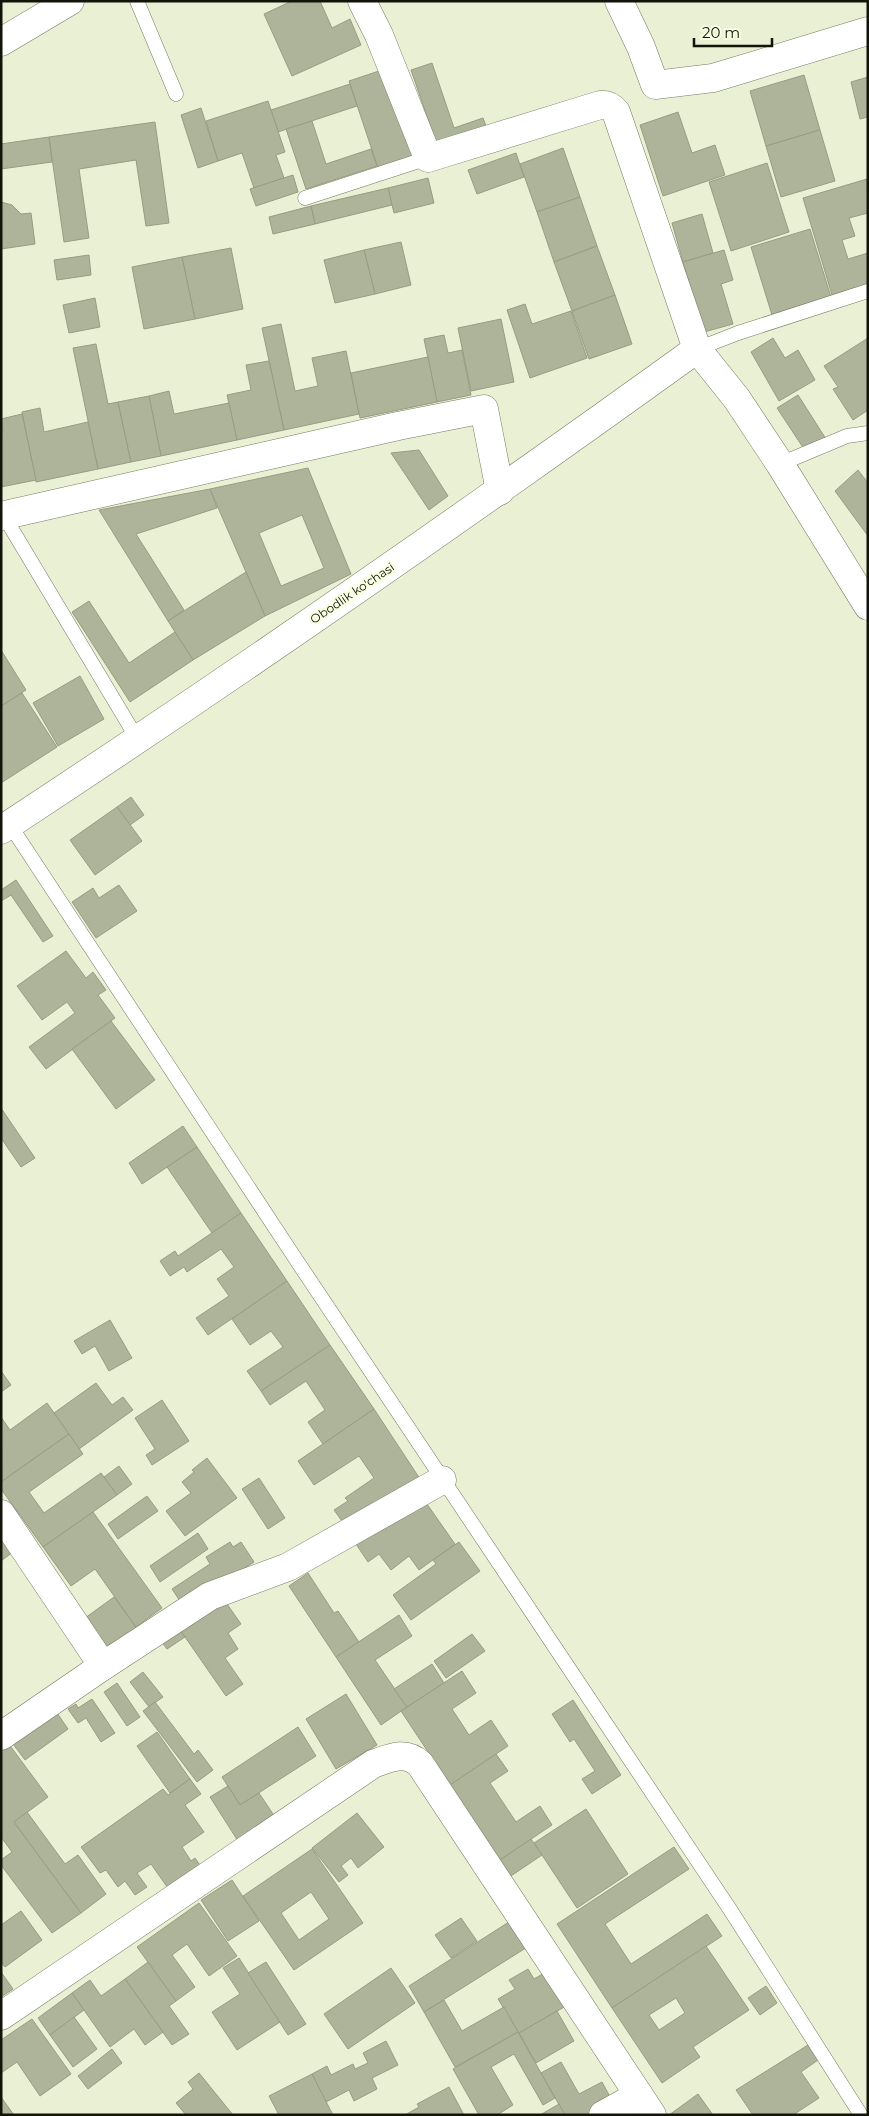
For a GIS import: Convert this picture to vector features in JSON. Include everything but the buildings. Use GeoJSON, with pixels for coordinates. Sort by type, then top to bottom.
{"type":"FeatureCollection","features":[{"type":"Feature","properties":{"kind":"street"},"geometry":{"type":"LineString","coordinates":[[1,42],[70,1]]}},
{"type":"Feature","properties":{"kind":"street"},"geometry":{"type":"LineString","coordinates":[[362,1],[380,35],[428,158],[600,105],[606,104],[612,107],[616,112],[697,349],[737,399],[780,464],[868,606]]}},
{"type":"Feature","properties":{"kind":"street"},"geometry":{"type":"LineString","coordinates":[[619,1],[641,46],[655,85],[713,78],[868,31]]}},
{"type":"Feature","properties":{"kind":"street","name":"Obodlik ko'chasi"},"geometry":{"type":"LineString","coordinates":[[6,828],[138,740],[500,491],[697,349]]}},
{"type":"Feature","properties":{"kind":"street"},"geometry":{"type":"LineString","coordinates":[[2,516],[398,426],[484,409],[500,491]]}},
{"type":"Feature","properties":{"kind":"street"},"geometry":{"type":"LineString","coordinates":[[1,1736],[102,1666],[210,1596],[288,1567],[442,1480]]}},
{"type":"Feature","properties":{"kind":"street"},"geometry":{"type":"LineString","coordinates":[[1,1514],[102,1666]]}},
{"type":"Feature","properties":{"kind":"street"},"geometry":{"type":"LineString","coordinates":[[1,2016],[373,1764],[405,1755],[413,1758],[420,1764],[645,2105],[603,2115]]}},
{"type":"Feature","properties":{"kind":"lane"},"geometry":{"type":"LineString","coordinates":[[137,1],[176,94]]}},
{"type":"Feature","properties":{"kind":"lane"},"geometry":{"type":"LineString","coordinates":[[305,198],[428,158]]}},
{"type":"Feature","properties":{"kind":"lane"},"geometry":{"type":"LineString","coordinates":[[697,349],[738,333],[868,291]]}},
{"type":"Feature","properties":{"kind":"lane"},"geometry":{"type":"LineString","coordinates":[[780,464],[847,436],[868,433]]}},
{"type":"Feature","properties":{"kind":"lane"},"geometry":{"type":"LineString","coordinates":[[2,516],[138,740]]}},
{"type":"Feature","properties":{"kind":"lane"},"geometry":{"type":"LineString","coordinates":[[6,828],[731,1911],[861,2115]]}}]}
